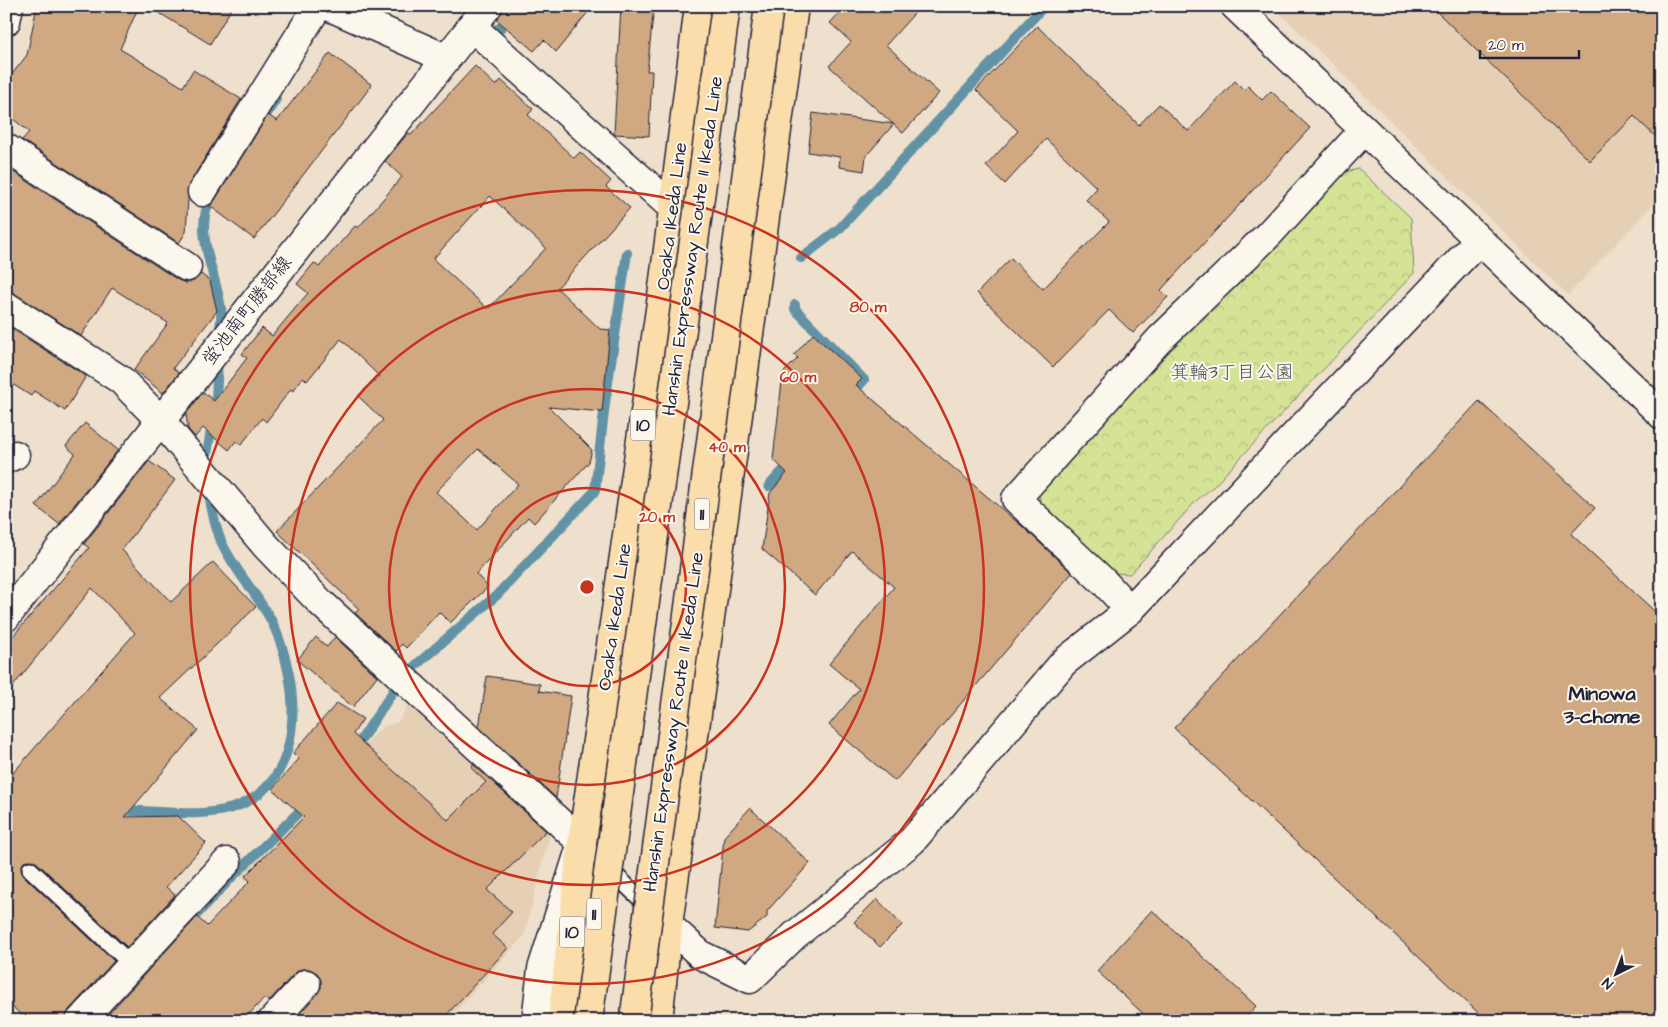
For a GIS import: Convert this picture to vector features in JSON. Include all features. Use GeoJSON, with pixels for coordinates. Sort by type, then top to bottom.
{"type":"FeatureCollection","features":[{"type":"Feature","properties":{"kind":"main road","name":"Osaka Ikeda Line"},"geometry":{"type":"LineString","coordinates":[[562,1021],[582,842],[673,208],[699,6]]}},
{"type":"Feature","properties":{"kind":"main road","name":"Hanshin Expressway Route 11 Ikeda Line"},"geometry":{"type":"LineString","coordinates":[[588,1021],[726,6]]}},
{"type":"Feature","properties":{"kind":"main road","name":"Hanshin Expressway Route 11 Ikeda Line"},"geometry":{"type":"LineString","coordinates":[[634,1021],[769,6]]}},
{"type":"Feature","properties":{"kind":"main road"},"geometry":{"type":"LineString","coordinates":[[658,1021],[668,924],[794,6]]}},
{"type":"Feature","properties":{"kind":"main road","name":"11"},"geometry":{"type":"LineString","coordinates":[[572,1021],[616,808]]}},
{"type":"Feature","properties":{"kind":"street"},"geometry":{"type":"LineString","coordinates":[[6,21],[9,6]]}},
{"type":"Feature","properties":{"kind":"street"},"geometry":{"type":"LineString","coordinates":[[202,192],[318,6]]}},
{"type":"Feature","properties":{"kind":"street"},"geometry":{"type":"LineString","coordinates":[[328,6],[445,58]]}},
{"type":"Feature","properties":{"kind":"street"},"geometry":{"type":"LineString","coordinates":[[1235,6],[1662,415]]}},
{"type":"Feature","properties":{"kind":"street"},"geometry":{"type":"LineString","coordinates":[[480,16],[673,208]]}},
{"type":"Feature","properties":{"kind":"street","name":"蛍池南町勝部線"},"geometry":{"type":"LineString","coordinates":[[6,617],[480,16]]}},
{"type":"Feature","properties":{"kind":"street"},"geometry":{"type":"LineString","coordinates":[[1130,610],[1104,582],[1016,499],[1160,339],[1269,234],[1364,130]]}},
{"type":"Feature","properties":{"kind":"street"},"geometry":{"type":"LineString","coordinates":[[6,148],[187,267]]}},
{"type":"Feature","properties":{"kind":"street"},"geometry":{"type":"LineString","coordinates":[[668,924],[701,955],[750,979],[795,935],[912,842],[1064,662],[1130,610],[1479,240]]}},
{"type":"Feature","properties":{"kind":"street"},"geometry":{"type":"LineString","coordinates":[[6,306],[121,380],[161,420],[266,546],[320,602],[582,842],[542,969],[536,1021]]}},
{"type":"Feature","properties":{"kind":"street"},"geometry":{"type":"LineString","coordinates":[[80,1021],[227,862]]}},
{"type":"Feature","properties":{"kind":"street"},"geometry":{"type":"LineString","coordinates":[[272,1021],[306,984]]}},
{"type":"Feature","properties":{"kind":"lane"},"geometry":{"type":"LineString","coordinates":[[582,842],[668,924]]}},
{"type":"Feature","properties":{"kind":"lane"},"geometry":{"type":"LineString","coordinates":[[30,869],[132,965]]}},
{"type":"Feature","properties":{"kind":"shaded area"},"geometry":{"type":"Polygon","coordinates":[[[1273,6],[1662,6],[1662,195],[1568,295],[1273,6]]]}},
{"type":"Feature","properties":{"kind":"shaded area"},"geometry":{"type":"Polygon","coordinates":[[[408,705],[417,706],[551,829],[524,936],[447,1021],[363,1021],[315,977],[330,960],[240,875],[295,820],[382,727],[398,722],[408,705]]]}},
{"type":"Feature","properties":{"kind":"green space","name":"箕輪3丁目公園"},"geometry":{"type":"Polygon","coordinates":[[[1359,169],[1411,218],[1414,273],[1214,486],[1196,501],[1130,574],[1114,573],[1041,507],[1038,488],[1188,323],[1340,173],[1359,169]]]}},
{"type":"Feature","properties":{"kind":"building"},"geometry":{"type":"Polygon","coordinates":[[[37,6],[139,6],[120,49],[183,87],[193,70],[241,99],[189,184],[186,232],[179,243],[22,140],[29,132],[6,113],[6,82],[27,55],[37,6]]]}},
{"type":"Feature","properties":{"kind":"building"},"geometry":{"type":"Polygon","coordinates":[[[148,6],[233,6],[210,44],[148,6]]]}},
{"type":"Feature","properties":{"kind":"building"},"geometry":{"type":"Polygon","coordinates":[[[503,6],[593,6],[556,52],[544,40],[534,51],[497,20],[503,6]]]}},
{"type":"Feature","properties":{"kind":"building"},"geometry":{"type":"Polygon","coordinates":[[[621,6],[654,6],[647,71],[652,71],[649,136],[614,134],[621,6]]]}},
{"type":"Feature","properties":{"kind":"building"},"geometry":{"type":"Polygon","coordinates":[[[846,6],[921,6],[886,45],[939,93],[903,133],[829,66],[851,42],[830,23],[846,6]]]}},
{"type":"Feature","properties":{"kind":"building"},"geometry":{"type":"Polygon","coordinates":[[[1431,6],[1662,6],[1662,143],[1634,116],[1590,161],[1431,6]]]}},
{"type":"Feature","properties":{"kind":"building"},"geometry":{"type":"Polygon","coordinates":[[[1037,26],[1139,125],[1159,104],[1188,131],[1235,81],[1244,90],[1248,86],[1262,100],[1271,91],[1310,128],[1161,290],[1168,297],[1133,333],[1109,310],[1053,367],[977,293],[1011,258],[1043,289],[1109,222],[1086,200],[1097,188],[1046,139],[1005,184],[986,166],[1018,131],[976,90],[1037,26]]]}},
{"type":"Feature","properties":{"kind":"building"},"geometry":{"type":"Polygon","coordinates":[[[330,53],[372,85],[254,239],[210,206],[268,115],[277,121],[330,53]]]}},
{"type":"Feature","properties":{"kind":"building"},"geometry":{"type":"Polygon","coordinates":[[[475,66],[496,86],[501,80],[533,109],[528,115],[574,158],[580,152],[611,181],[606,187],[630,208],[557,288],[600,329],[610,330],[602,412],[549,407],[592,450],[589,462],[534,523],[528,517],[476,574],[488,587],[450,623],[439,612],[406,648],[402,644],[396,651],[355,613],[359,609],[277,531],[383,420],[358,396],[379,376],[341,339],[307,381],[303,377],[293,391],[291,389],[266,422],[262,418],[241,445],[236,441],[229,450],[203,428],[195,437],[188,429],[186,414],[203,392],[214,401],[247,358],[242,354],[262,328],[272,336],[308,293],[297,284],[314,263],[319,267],[355,226],[358,228],[402,177],[385,161],[408,133],[411,135],[475,66]],[[490,196],[433,259],[488,309],[546,248],[490,196]],[[478,449],[436,492],[477,530],[518,484],[478,449]]]}},
{"type":"Feature","properties":{"kind":"building"},"geometry":{"type":"Polygon","coordinates":[[[813,113],[894,124],[866,156],[864,171],[839,167],[840,157],[808,152],[813,113]]]}},
{"type":"Feature","properties":{"kind":"building"},"geometry":{"type":"Polygon","coordinates":[[[6,167],[178,280],[186,283],[194,281],[201,274],[210,281],[217,311],[173,368],[179,373],[163,393],[134,370],[168,323],[112,288],[81,336],[14,293],[6,290],[6,167]]]}},
{"type":"Feature","properties":{"kind":"building"},"geometry":{"type":"Polygon","coordinates":[[[6,325],[86,376],[65,411],[34,391],[31,396],[6,380],[6,325]]]}},
{"type":"Feature","properties":{"kind":"building"},"geometry":{"type":"Polygon","coordinates":[[[813,334],[862,379],[856,385],[1023,527],[1072,573],[895,781],[829,725],[859,689],[829,664],[894,587],[852,551],[815,595],[762,549],[770,493],[787,473],[773,459],[783,373],[798,358],[794,355],[813,334]]]}},
{"type":"Feature","properties":{"kind":"building"},"geometry":{"type":"Polygon","coordinates":[[[1479,401],[1595,508],[1571,534],[1662,618],[1662,1021],[1487,1021],[1174,728],[1479,401]]]}},
{"type":"Feature","properties":{"kind":"building"},"geometry":{"type":"Polygon","coordinates":[[[85,423],[118,450],[59,524],[36,506],[75,454],[66,446],[85,423]]]}},
{"type":"Feature","properties":{"kind":"building"},"geometry":{"type":"Polygon","coordinates":[[[149,461],[175,480],[122,550],[171,602],[213,562],[256,607],[160,698],[198,730],[125,817],[178,816],[206,843],[166,887],[175,895],[127,947],[36,862],[32,860],[24,862],[21,867],[24,876],[114,961],[69,1010],[65,1021],[28,1021],[6,1001],[6,781],[135,633],[92,588],[6,695],[6,644],[89,548],[84,544],[149,461]]]}},
{"type":"Feature","properties":{"kind":"building"},"geometry":{"type":"Polygon","coordinates":[[[316,637],[327,647],[335,637],[377,676],[353,707],[297,660],[316,637]]]}},
{"type":"Feature","properties":{"kind":"building"},"geometry":{"type":"Polygon","coordinates":[[[487,676],[540,684],[539,691],[571,696],[556,798],[479,727],[487,676]]]}},
{"type":"Feature","properties":{"kind":"building"},"geometry":{"type":"Polygon","coordinates":[[[337,703],[363,719],[353,734],[448,820],[486,782],[472,769],[473,764],[546,831],[487,890],[512,912],[492,934],[508,948],[441,1021],[293,1021],[321,988],[321,980],[317,973],[309,969],[301,969],[268,1002],[264,998],[243,1021],[102,1021],[197,917],[207,926],[250,881],[245,876],[304,817],[272,789],[299,759],[293,753],[337,703]]]}},
{"type":"Feature","properties":{"kind":"building"},"geometry":{"type":"Polygon","coordinates":[[[750,808],[810,863],[767,911],[767,917],[748,932],[715,928],[724,837],[750,808]]]}},
{"type":"Feature","properties":{"kind":"building"},"geometry":{"type":"Polygon","coordinates":[[[877,899],[902,925],[880,947],[854,922],[877,899]]]}},
{"type":"Feature","properties":{"kind":"building"},"geometry":{"type":"Polygon","coordinates":[[[1152,910],[1256,1006],[1243,1021],[1151,1021],[1097,971],[1152,910]]]}},
{"type":"Feature","properties":{"kind":"waterway"},"geometry":{"type":"LineString","coordinates":[[801,258],[840,228],[1044,6]]}},
{"type":"Feature","properties":{"kind":"waterway"},"geometry":{"type":"LineString","coordinates":[[497,29],[498,31],[510,15]]}},
{"type":"Feature","properties":{"kind":"waterway"},"geometry":{"type":"LineString","coordinates":[[249,142],[276,99]]}},
{"type":"Feature","properties":{"kind":"waterway"},"geometry":{"type":"LineString","coordinates":[[214,193],[207,206],[204,235],[221,309],[219,336]]}},
{"type":"Feature","properties":{"kind":"waterway"},"geometry":{"type":"LineString","coordinates":[[416,665],[497,595],[595,491],[605,403],[627,253]]}},
{"type":"Feature","properties":{"kind":"waterway"},"geometry":{"type":"LineString","coordinates":[[795,305],[795,309],[864,380],[850,396]]}},
{"type":"Feature","properties":{"kind":"waterway"},"geometry":{"type":"LineString","coordinates":[[205,465],[216,401],[218,358]]}},
{"type":"Feature","properties":{"kind":"waterway"},"geometry":{"type":"LineString","coordinates":[[769,486],[792,461]]}},
{"type":"Feature","properties":{"kind":"waterway"},"geometry":{"type":"LineString","coordinates":[[119,811],[204,813],[232,808],[257,795],[275,777],[286,754],[292,729],[292,702],[289,674],[282,648],[267,613],[226,552],[215,522],[208,489]]}},
{"type":"Feature","properties":{"kind":"waterway"},"geometry":{"type":"LineString","coordinates":[[353,752],[394,690]]}},
{"type":"Feature","properties":{"kind":"waterway"},"geometry":{"type":"LineString","coordinates":[[180,932],[232,877],[307,804]]}},
{"type":"Feature","properties":{"kind":"district","name":"Minowa 3-chome"},"geometry":{"type":"Point","coordinates":[1602,706]}}]}
